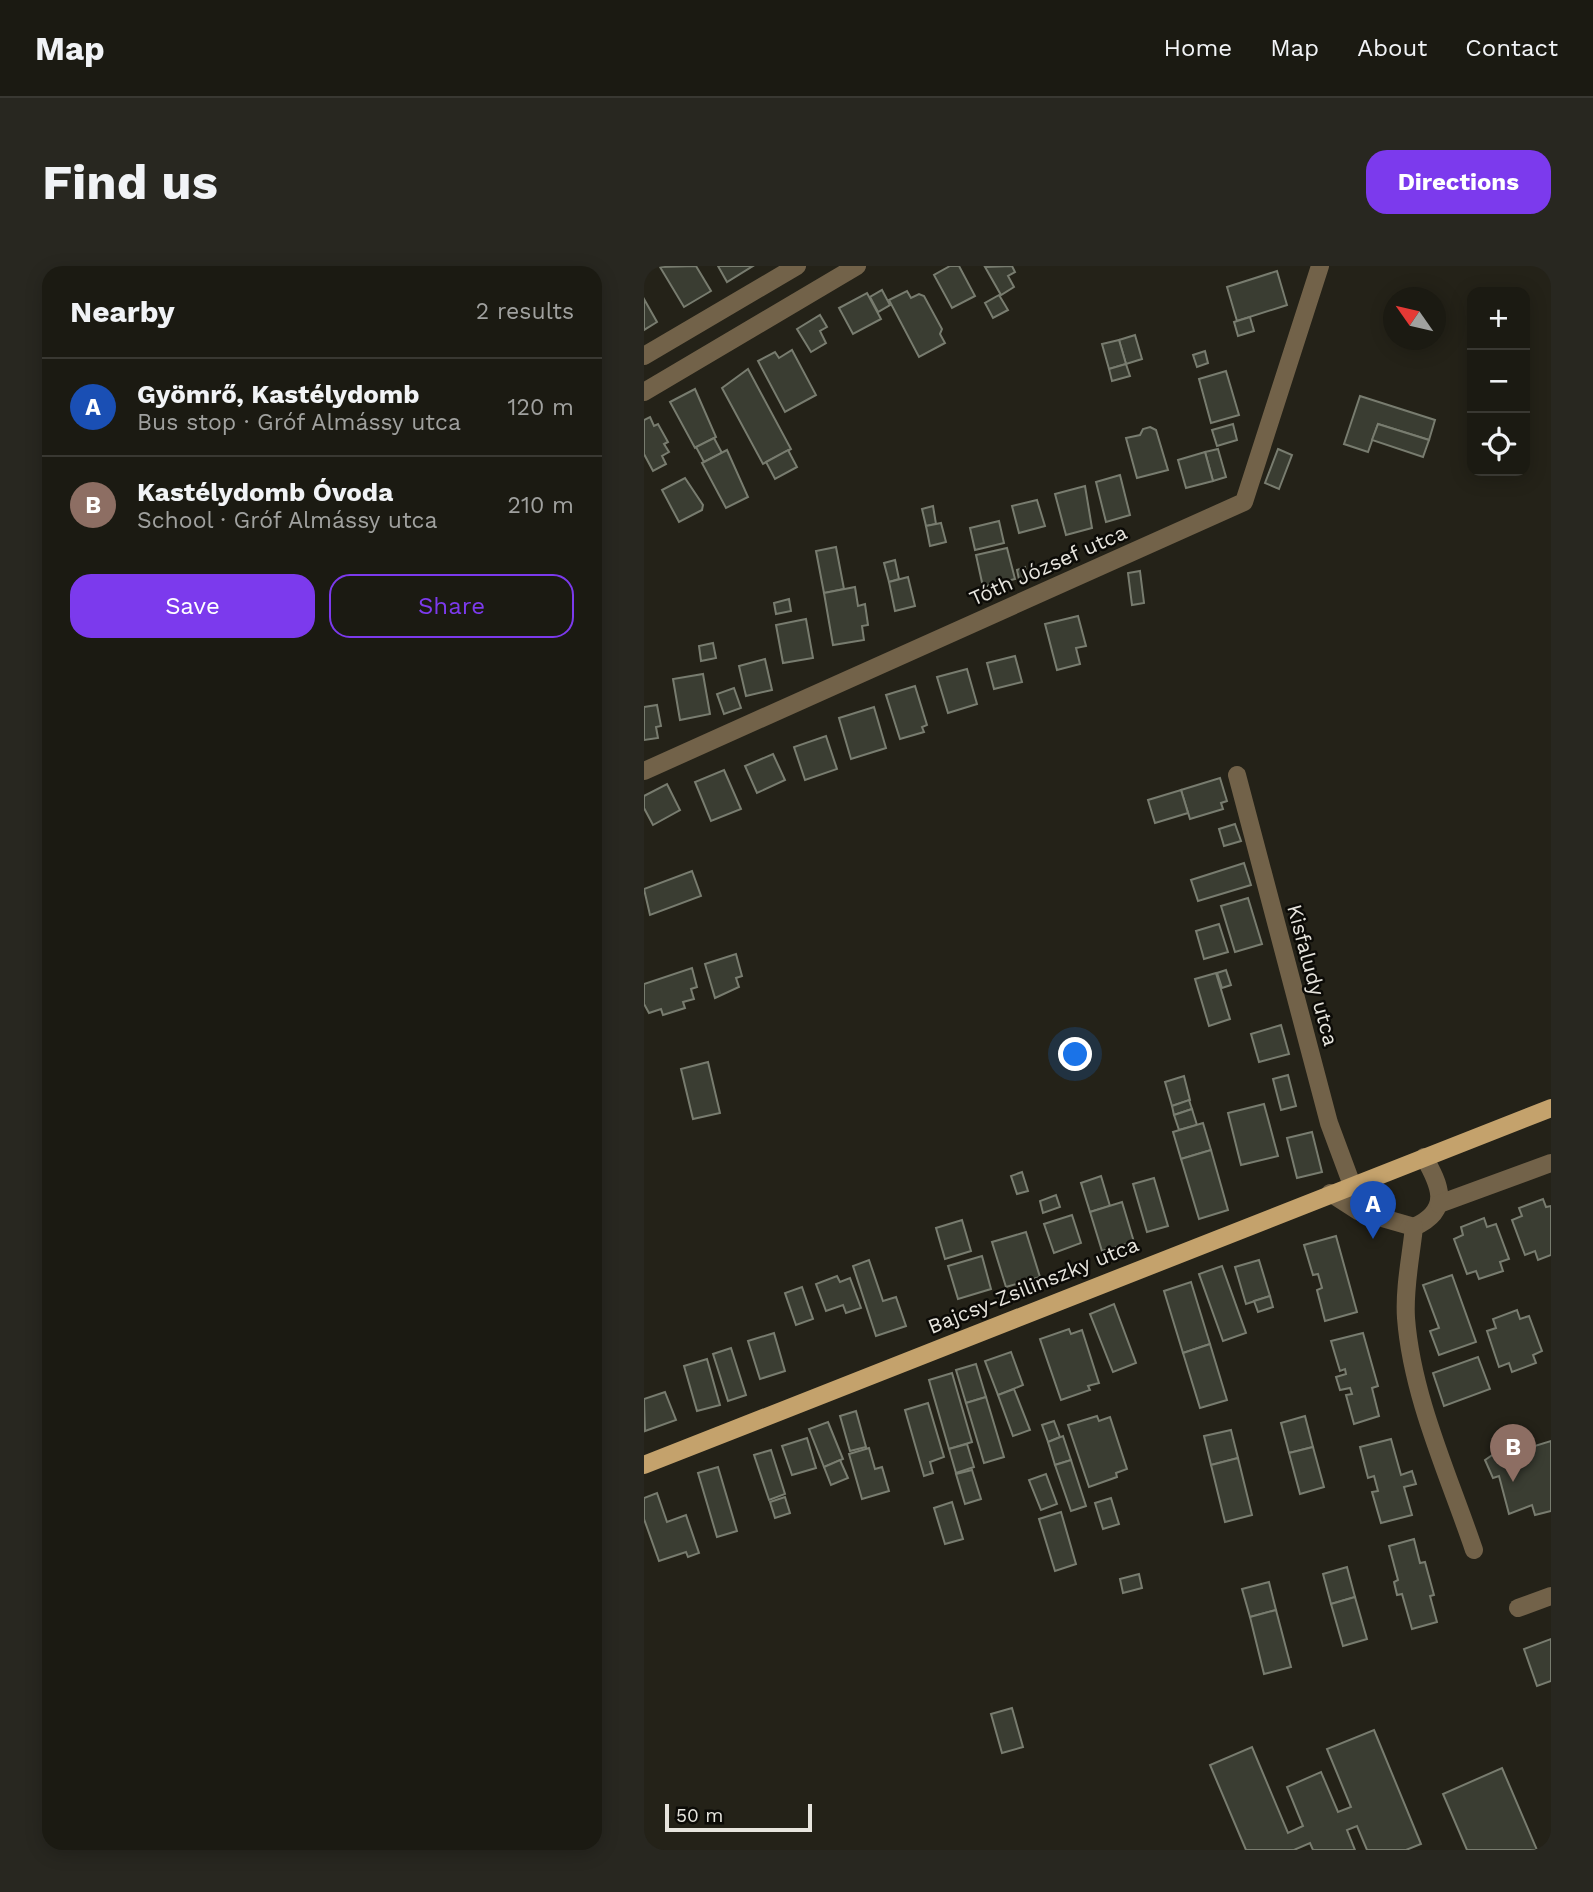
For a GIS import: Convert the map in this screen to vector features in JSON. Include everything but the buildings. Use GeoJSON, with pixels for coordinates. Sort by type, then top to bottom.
{"type":"FeatureCollection","features":[{"type":"Feature","properties":{"kind":"main road","name":"Bajcsy-Zsilinszky utca"},"geometry":{"type":"LineString","coordinates":[[644,1465],[1551,1108]]}},
{"type":"Feature","properties":{"kind":"street"},"geometry":{"type":"LineString","coordinates":[[644,356],[797,266]]}},
{"type":"Feature","properties":{"kind":"street"},"geometry":{"type":"LineString","coordinates":[[644,392],[857,266]]}},
{"type":"Feature","properties":{"kind":"street","name":"Tóth József utca"},"geometry":{"type":"LineString","coordinates":[[644,771],[1244,502],[1320,266]]}},
{"type":"Feature","properties":{"kind":"street","name":"Kisfaludy utca"},"geometry":{"type":"LineString","coordinates":[[1237,775],[1329,1123],[1352,1185]]}},
{"type":"Feature","properties":{"kind":"street"},"geometry":{"type":"LineString","coordinates":[[1432,1154],[1440,1185],[1439,1204]]}},
{"type":"Feature","properties":{"kind":"street"},"geometry":{"type":"LineString","coordinates":[[1414,1227],[1430,1216],[1439,1204],[1551,1163]]}},
{"type":"Feature","properties":{"kind":"street"},"geometry":{"type":"LineString","coordinates":[[1330,1193],[1358,1211],[1414,1227]]}},
{"type":"Feature","properties":{"kind":"street"},"geometry":{"type":"LineString","coordinates":[[1414,1227],[1406,1314],[1408,1335],[1421,1394],[1474,1550]]}},
{"type":"Feature","properties":{"kind":"street"},"geometry":{"type":"LineString","coordinates":[[1518,1608],[1551,1596]]}},
{"type":"Feature","properties":{"kind":"place","name":"Gyömrő, Kastélydomb"},"geometry":{"type":"Point","coordinates":[1373,1239]}},
{"type":"Feature","properties":{"kind":"place","name":"Kastélydomb Óvoda"},"geometry":{"type":"Point","coordinates":[1513,1482]}}]}
